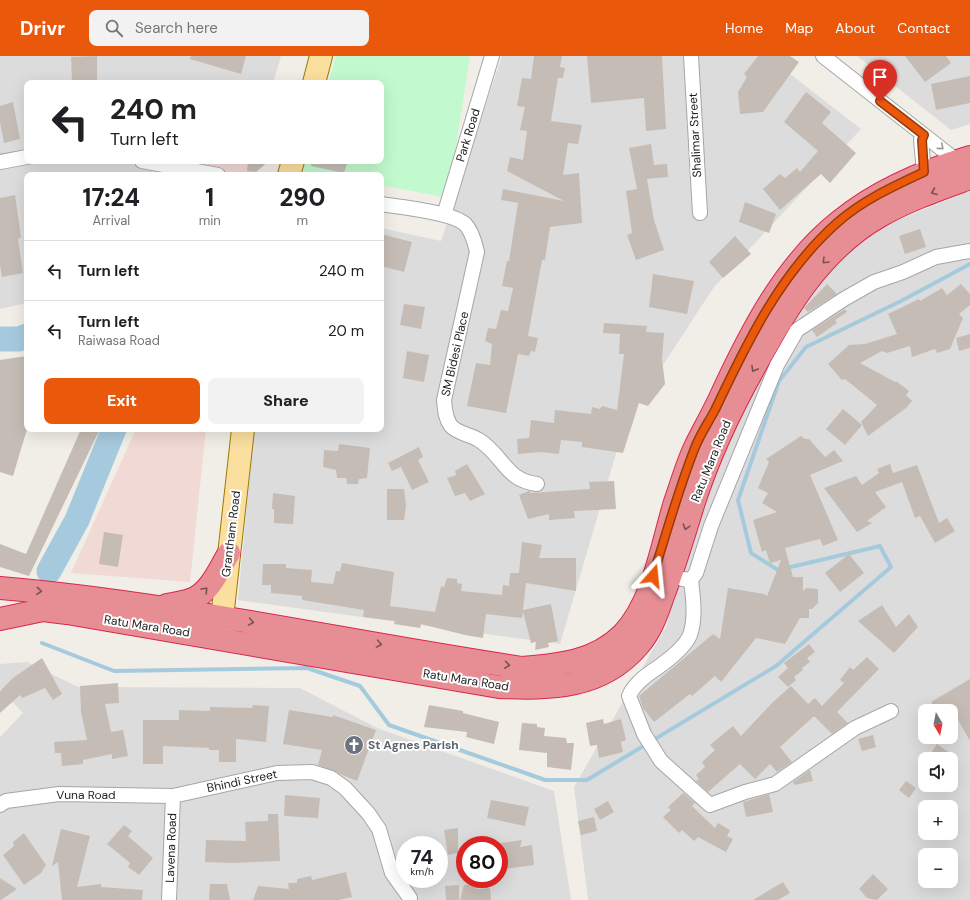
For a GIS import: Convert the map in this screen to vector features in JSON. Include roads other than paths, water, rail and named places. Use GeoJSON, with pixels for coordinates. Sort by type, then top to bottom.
{"type":"FeatureCollection","features":[{"type":"Feature","properties":{"kind":"highway","name":"Ratu Mara Road"},"geometry":{"type":"LineString","coordinates":[[0,588],[46,592],[221,617],[522,668],[567,663],[590,658],[622,634],[636,616],[642,604],[666,538],[675,503],[694,449],[748,343],[788,276],[813,246],[839,221],[874,197],[924,172],[963,159]]}},
{"type":"Feature","properties":{"kind":"highway","name":"Ratu Mara Road"},"geometry":{"type":"LineString","coordinates":[[0,619],[43,610],[220,638],[499,687],[533,688],[579,684],[607,671],[638,646],[652,626],[680,579],[698,488],[736,400],[779,322],[799,292],[830,256],[854,234],[879,216],[923,196],[970,178]]}},
{"type":"Feature","properties":{"kind":"highway"},"geometry":{"type":"LineString","coordinates":[[156,608],[194,599],[202,594],[210,585],[229,553]]}},
{"type":"Feature","properties":{"kind":"main road"},"geometry":{"type":"LineString","coordinates":[[315,80],[321,56]]}},
{"type":"Feature","properties":{"kind":"main road","name":"Grantham Road"},"geometry":{"type":"LineString","coordinates":[[220,638],[221,617],[243,432]]}},
{"type":"Feature","properties":{"kind":"street","name":"Park Road"},"geometry":{"type":"LineString","coordinates":[[444,215],[492,56]]}},
{"type":"Feature","properties":{"kind":"street","name":"Shalimar Street"},"geometry":{"type":"LineString","coordinates":[[691,56],[700,213]]}},
{"type":"Feature","properties":{"kind":"street"},"geometry":{"type":"LineString","coordinates":[[823,56],[924,135],[963,159]]}},
{"type":"Feature","properties":{"kind":"street"},"geometry":{"type":"LineString","coordinates":[[924,135],[922,140],[924,172]]}},
{"type":"Feature","properties":{"kind":"street"},"geometry":{"type":"LineString","coordinates":[[0,162],[24,158]]}},
{"type":"Feature","properties":{"kind":"street"},"geometry":{"type":"LineString","coordinates":[[158,164],[202,172]]}},
{"type":"Feature","properties":{"kind":"street","name":"SM Bidesi Place"},"geometry":{"type":"LineString","coordinates":[[384,205],[444,215],[464,224],[473,237],[477,252],[444,400],[446,418],[453,428],[478,439],[491,448],[513,476],[525,482],[537,484]]}},
{"type":"Feature","properties":{"kind":"street"},"geometry":{"type":"LineString","coordinates":[[891,711],[855,728],[775,784],[745,792],[710,805],[661,761],[644,734],[630,696],[632,689],[648,674],[671,658],[690,636],[694,607],[680,579],[696,573],[711,526],[774,372],[797,330],[844,299],[874,282],[936,257],[970,251]]}},
{"type":"Feature","properties":{"kind":"street","name":"Bhindi Street"},"geometry":{"type":"LineString","coordinates":[[173,796],[277,773],[312,772],[331,778],[345,788],[368,813],[379,828],[392,873],[410,898]]}},
{"type":"Feature","properties":{"kind":"street","name":"Vuna Road"},"geometry":{"type":"LineString","coordinates":[[0,805],[6,801],[59,794],[173,796]]}},
{"type":"Feature","properties":{"kind":"street","name":"Lavena Road"},"geometry":{"type":"LineString","coordinates":[[169,900],[173,796]]}},
{"type":"Feature","properties":{"kind":"waterway"},"geometry":{"type":"LineString","coordinates":[[42,643],[114,671],[307,668],[360,686],[389,725],[545,780],[587,780],[776,666],[891,567],[880,546],[778,570],[751,553],[738,500],[779,381],[806,347],[901,301],[970,264]]}},
{"type":"Feature","properties":{"kind":"waterway"},"geometry":{"type":"LineString","coordinates":[[0,339],[19,339],[24,337]]}},
{"type":"Feature","properties":{"kind":"waterway"},"geometry":{"type":"LineString","coordinates":[[49,571],[77,520],[113,432]]}},
{"type":"Feature","properties":{"kind":"place","name":"St Agnes Parish"},"geometry":{"type":"Point","coordinates":[354,745]}}]}
